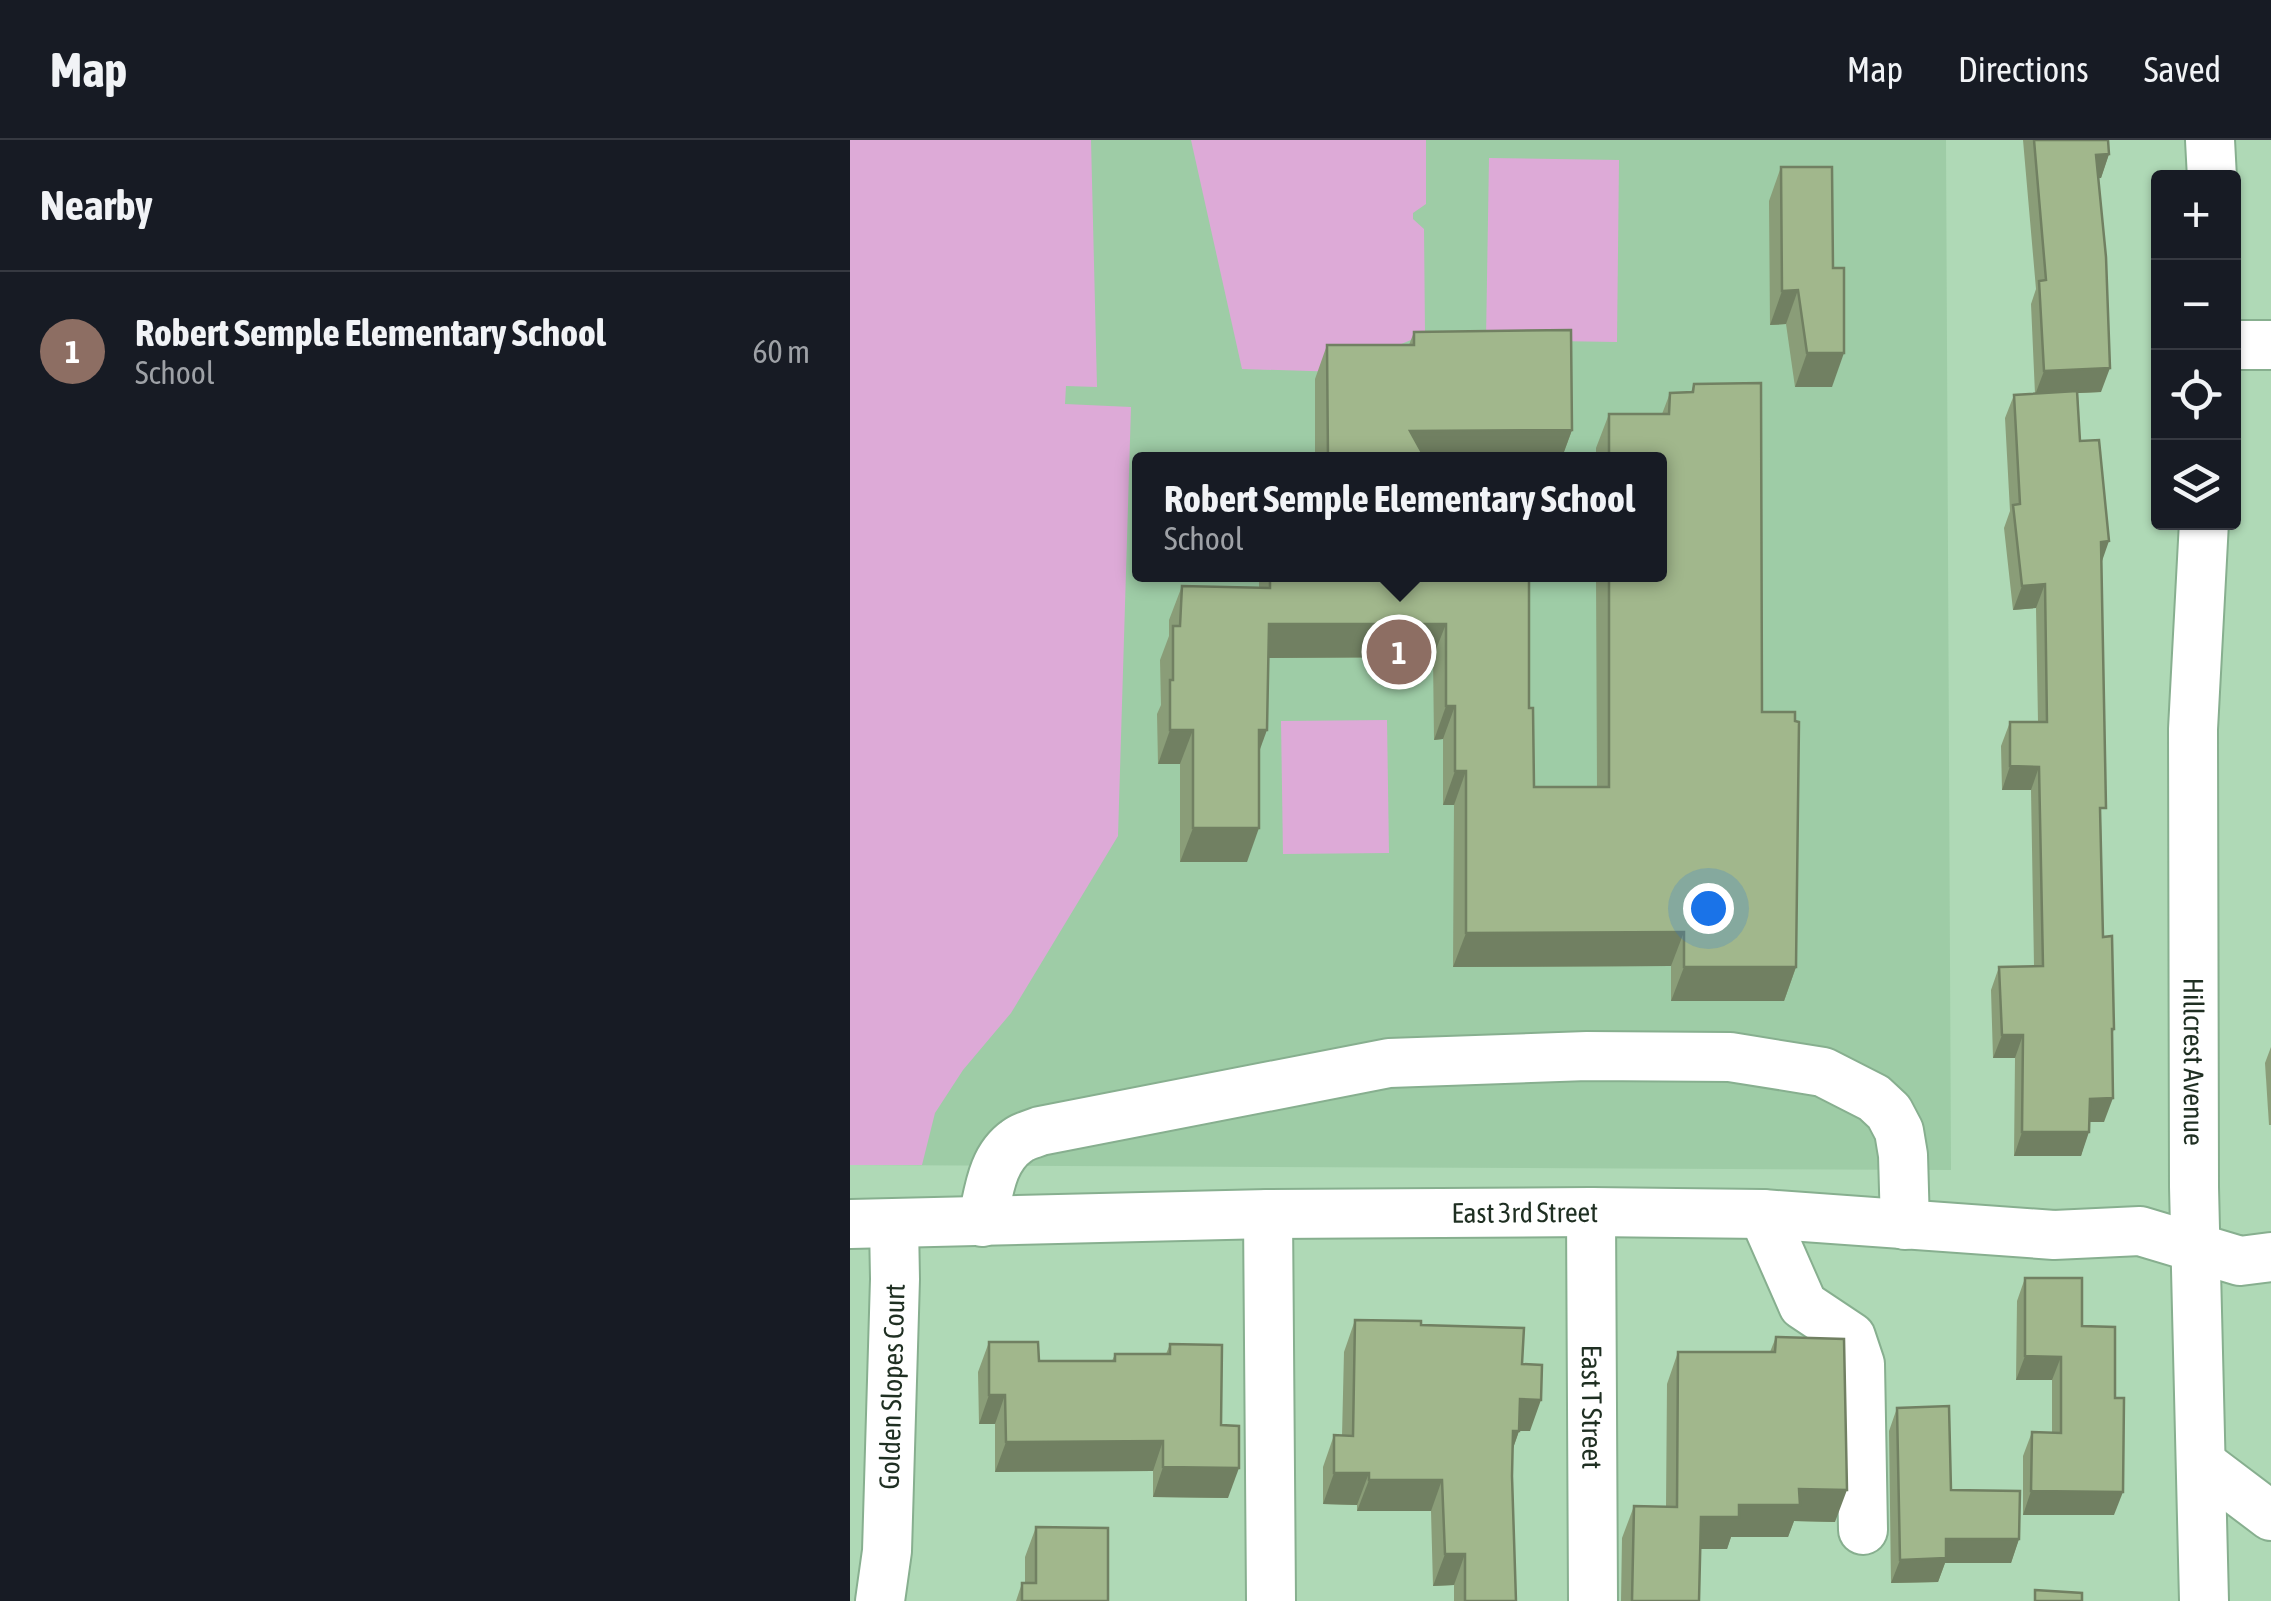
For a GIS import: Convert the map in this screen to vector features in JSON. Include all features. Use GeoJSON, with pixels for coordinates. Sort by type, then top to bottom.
{"type":"FeatureCollection","features":[{"type":"Feature","properties":{"kind":"street"},"geometry":{"type":"LineString","coordinates":[[2210,140],[2212,170]]}},
{"type":"Feature","properties":{"kind":"street"},"geometry":{"type":"LineString","coordinates":[[2241,345],[2271,345]]}},
{"type":"Feature","properties":{"kind":"street","name":"Hillcrest Avenue"},"geometry":{"type":"LineString","coordinates":[[2204,530],[2194,730],[2196,1249],[2204,1601]]}},
{"type":"Feature","properties":{"kind":"street"},"geometry":{"type":"LineString","coordinates":[[982,1222],[994,1170],[1003,1155],[1017,1140],[1064,1124],[1390,1063],[1623,1056],[1730,1057],[1823,1072],[1874,1098],[1889,1112],[1899,1131],[1905,1225]]}},
{"type":"Feature","properties":{"kind":"street","name":"East T Street"},"geometry":{"type":"LineString","coordinates":[[1591,1212],[1593,1601]]}},
{"type":"Feature","properties":{"kind":"street"},"geometry":{"type":"LineString","coordinates":[[1268,1214],[1271,1601]]}},
{"type":"Feature","properties":{"kind":"street","name":"East 3rd Street"},"geometry":{"type":"LineString","coordinates":[[872,1224],[1268,1214],[1763,1214],[2054,1234],[2140,1231],[2240,1261],[2271,1257]]}},
{"type":"Feature","properties":{"kind":"street"},"geometry":{"type":"LineString","coordinates":[[1763,1214],[1803,1305],[1851,1337],[1860,1364],[1864,1530]]}},
{"type":"Feature","properties":{"kind":"street","name":"Golden Slopes Court"},"geometry":{"type":"LineString","coordinates":[[872,1224],[895,1280],[887,1552],[880,1601]]}},
{"type":"Feature","properties":{"kind":"street"},"geometry":{"type":"LineString","coordinates":[[2202,1464],[2271,1516]]}},
{"type":"Feature","properties":{"kind":"street","name":"Golden Slopes Court"},"geometry":{"type":"LineString","coordinates":[[887,1552],[899,1601]]}},
{"type":"Feature","properties":{"kind":"shaded area"},"geometry":{"type":"Polygon","coordinates":[[[850,140],[1946,140],[1951,1170],[850,1165],[850,140]]]}},
{"type":"Feature","properties":{"kind":"shaded area"},"geometry":{"type":"Polygon","coordinates":[[[850,140],[1091,140],[1097,387],[1066,386],[1065,404],[1131,407],[1118,836],[1011,1013],[963,1070],[935,1113],[922,1165],[850,1165],[850,140]]]}},
{"type":"Feature","properties":{"kind":"shaded area"},"geometry":{"type":"Polygon","coordinates":[[[1191,140],[1426,140],[1426,204],[1413,213],[1413,219],[1424,229],[1425,334],[1399,345],[1373,373],[1242,369],[1191,140]]]}},
{"type":"Feature","properties":{"kind":"shaded area"},"geometry":{"type":"Polygon","coordinates":[[[1489,158],[1619,160],[1617,342],[1486,340],[1489,158]]]}},
{"type":"Feature","properties":{"kind":"shaded area"},"geometry":{"type":"Polygon","coordinates":[[[1387,720],[1389,853],[1283,854],[1281,721],[1387,720]]]}},
{"type":"Feature","properties":{"kind":"building"},"geometry":{"type":"Polygon","coordinates":[[[2034,140],[2108,140],[2109,154],[2096,155],[2106,257],[2110,368],[2044,371],[2039,281],[2046,280],[2034,140]]]}},
{"type":"Feature","properties":{"kind":"building"},"geometry":{"type":"Polygon","coordinates":[[[1781,167],[1832,167],[1833,268],[1844,268],[1844,353],[1807,353],[1798,290],[1782,291],[1781,167]]]}},
{"type":"Feature","properties":{"kind":"building"},"geometry":{"type":"Polygon","coordinates":[[[1571,330],[1572,430],[1410,431],[1422,452],[1328,452],[1327,345],[1414,345],[1414,332],[1571,330]]]}},
{"type":"Feature","properties":{"kind":"building"},"geometry":{"type":"Polygon","coordinates":[[[1761,383],[1762,712],[1795,712],[1795,721],[1799,722],[1796,967],[1684,967],[1684,932],[1466,933],[1466,771],[1455,771],[1455,706],[1446,706],[1446,624],[1269,624],[1267,730],[1259,730],[1259,828],[1193,828],[1193,730],[1170,730],[1173,626],[1180,626],[1182,586],[1270,588],[1270,582],[1529,582],[1529,708],[1533,708],[1534,787],[1609,787],[1609,582],[1667,582],[1667,452],[1609,452],[1609,414],[1669,414],[1670,393],[1693,392],[1694,384],[1761,383]]]}},
{"type":"Feature","properties":{"kind":"building"},"geometry":{"type":"Polygon","coordinates":[[[2077,391],[2080,441],[2099,440],[2109,541],[2101,542],[2106,808],[2100,808],[2103,937],[2112,936],[2113,1098],[2090,1099],[2089,1132],[2022,1132],[2023,1035],[2002,1035],[1999,967],[2043,966],[2039,767],[2010,766],[2010,722],[2047,722],[2045,584],[2022,586],[2013,505],[2020,504],[2014,395],[2077,391]]]}},
{"type":"Feature","properties":{"kind":"building"},"geometry":{"type":"Polygon","coordinates":[[[2025,1278],[2082,1278],[2082,1326],[2115,1327],[2115,1398],[2124,1398],[2123,1492],[2031,1491],[2032,1432],[2061,1433],[2061,1357],[2025,1356],[2025,1278]]]}},
{"type":"Feature","properties":{"kind":"building"},"geometry":{"type":"Polygon","coordinates":[[[1355,1320],[1524,1328],[1522,1364],[1542,1365],[1541,1400],[1520,1399],[1519,1431],[1513,1431],[1516,1601],[1465,1601],[1465,1554],[1445,1554],[1442,1480],[1369,1480],[1369,1473],[1334,1473],[1334,1435],[1353,1436],[1355,1320]]]}},
{"type":"Feature","properties":{"kind":"building"},"geometry":{"type":"Polygon","coordinates":[[[1776,1337],[1844,1339],[1847,1490],[1799,1489],[1800,1505],[1739,1505],[1739,1517],[1701,1517],[1699,1601],[1632,1601],[1634,1506],[1677,1507],[1678,1352],[1775,1352],[1776,1337]]]}},
{"type":"Feature","properties":{"kind":"building"},"geometry":{"type":"Polygon","coordinates":[[[989,1342],[1038,1342],[1039,1361],[1115,1361],[1115,1354],[1170,1354],[1170,1344],[1222,1345],[1221,1425],[1239,1426],[1239,1468],[1163,1467],[1163,1441],[1006,1442],[1005,1395],[989,1395],[989,1342]]]}},
{"type":"Feature","properties":{"kind":"building"},"geometry":{"type":"Polygon","coordinates":[[[1949,1406],[1951,1490],[2020,1491],[2019,1539],[1946,1539],[1946,1558],[1900,1560],[1897,1408],[1949,1406]]]}},
{"type":"Feature","properties":{"kind":"building"},"geometry":{"type":"Polygon","coordinates":[[[1036,1527],[1108,1528],[1108,1601],[1022,1601],[1022,1583],[1036,1583],[1036,1527]]]}},
{"type":"Feature","properties":{"kind":"building"},"geometry":{"type":"Polygon","coordinates":[[[2035,1590],[2082,1593],[2082,1601],[2035,1601],[2035,1590]]]}},
{"type":"Feature","properties":{"kind":"place","name":"Robert Semple Elementary School"},"geometry":{"type":"Point","coordinates":[1399,652]}}]}
